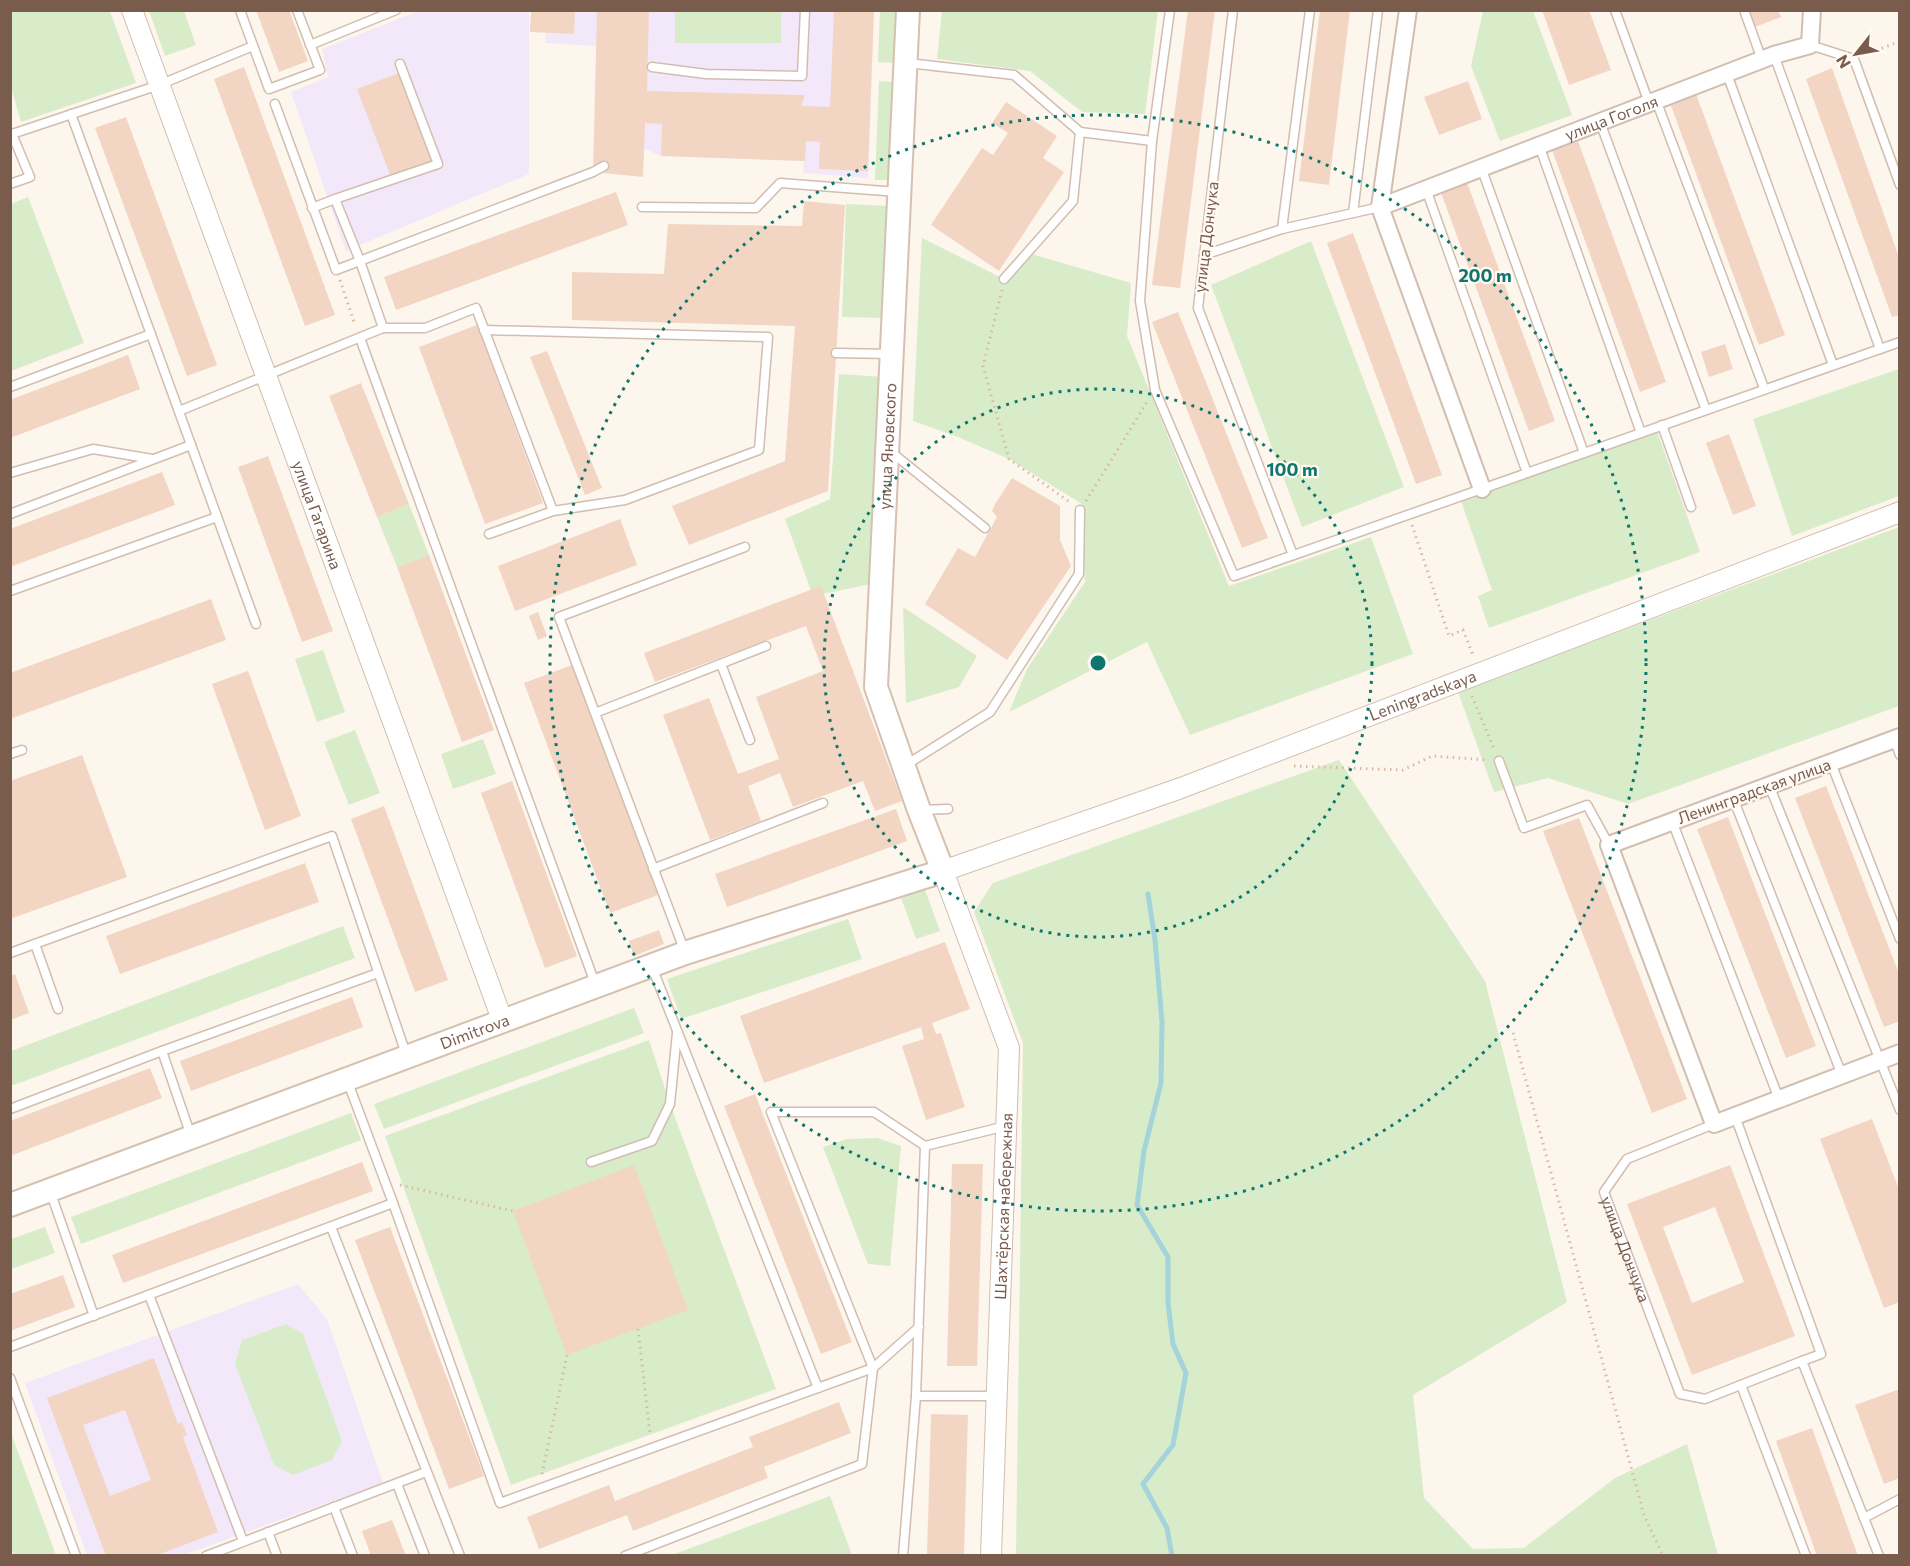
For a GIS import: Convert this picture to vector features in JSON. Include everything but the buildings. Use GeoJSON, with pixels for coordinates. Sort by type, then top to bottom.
{"type":"FeatureCollection","features":[{"type":"Feature","properties":{"kind":"main road","name":"улица Яновского"},"geometry":{"type":"LineString","coordinates":[[908,10],[876,687],[943,871]]}},
{"type":"Feature","properties":{"kind":"main road","name":"Dimitrova"},"geometry":{"type":"LineString","coordinates":[[10,1205],[685,953],[943,871]]}},
{"type":"Feature","properties":{"kind":"street","name":"улица Гагарина"},"geometry":{"type":"LineString","coordinates":[[132,10],[503,1022]]}},
{"type":"Feature","properties":{"kind":"street"},"geometry":{"type":"LineString","coordinates":[[1408,10],[1380,207],[1482,489]]}},
{"type":"Feature","properties":{"kind":"street"},"geometry":{"type":"LineString","coordinates":[[1810,45],[1812,10]]}},
{"type":"Feature","properties":{"kind":"street","name":"улица Гоголя"},"geometry":{"type":"LineString","coordinates":[[1380,207],[1768,57],[1810,45]]}},
{"type":"Feature","properties":{"kind":"street","name":"Leningradskaya"},"geometry":{"type":"LineString","coordinates":[[943,871],[1180,788],[1899,512]]}},
{"type":"Feature","properties":{"kind":"street","name":"Ленинградская улица"},"geometry":{"type":"LineString","coordinates":[[1609,845],[1831,763],[1898,744]]}},
{"type":"Feature","properties":{"kind":"street"},"geometry":{"type":"LineString","coordinates":[[1609,845],[1714,1124],[1899,1053]]}},
{"type":"Feature","properties":{"kind":"street","name":"Шахтёрская набережная"},"geometry":{"type":"LineString","coordinates":[[943,871],[1009,1048],[991,1556]]}},
{"type":"Feature","properties":{"kind":"lane"},"geometry":{"type":"LineString","coordinates":[[240,10],[269,89],[320,70],[297,10]]}},
{"type":"Feature","properties":{"kind":"lane"},"geometry":{"type":"LineString","coordinates":[[310,45],[396,10]]}},
{"type":"Feature","properties":{"kind":"lane"},"geometry":{"type":"LineString","coordinates":[[652,67],[706,74],[802,76],[805,10]]}},
{"type":"Feature","properties":{"kind":"lane"},"geometry":{"type":"LineString","coordinates":[[1170,10],[1152,141],[1140,301],[1155,390],[1234,576],[1899,342]]}},
{"type":"Feature","properties":{"kind":"lane","name":"улица Дончука"},"geometry":{"type":"LineString","coordinates":[[1233,10],[1198,308],[1293,555]]}},
{"type":"Feature","properties":{"kind":"lane"},"geometry":{"type":"LineString","coordinates":[[1282,229],[1310,10]]}},
{"type":"Feature","properties":{"kind":"lane"},"geometry":{"type":"LineString","coordinates":[[1353,213],[1378,10]]}},
{"type":"Feature","properties":{"kind":"lane"},"geometry":{"type":"LineString","coordinates":[[1615,10],[1653,101],[1764,388]]}},
{"type":"Feature","properties":{"kind":"lane"},"geometry":{"type":"LineString","coordinates":[[1744,10],[1768,57],[1880,349]]}},
{"type":"Feature","properties":{"kind":"lane"},"geometry":{"type":"LineString","coordinates":[[1810,45],[1854,59],[1899,185]]}},
{"type":"Feature","properties":{"kind":"lane"},"geometry":{"type":"LineString","coordinates":[[10,184],[30,177],[11,133],[159,85],[253,46]]}},
{"type":"Feature","properties":{"kind":"lane"},"geometry":{"type":"LineString","coordinates":[[906,62],[1014,75],[1080,132],[1152,141]]}},
{"type":"Feature","properties":{"kind":"lane"},"geometry":{"type":"LineString","coordinates":[[312,208],[438,164],[400,64]]}},
{"type":"Feature","properties":{"kind":"lane"},"geometry":{"type":"LineString","coordinates":[[1727,74],[1833,365]]}},
{"type":"Feature","properties":{"kind":"lane"},"geometry":{"type":"LineString","coordinates":[[275,104],[336,270],[593,172],[604,165]]}},
{"type":"Feature","properties":{"kind":"lane"},"geometry":{"type":"LineString","coordinates":[[71,114],[256,624]]}},
{"type":"Feature","properties":{"kind":"lane"},"geometry":{"type":"LineString","coordinates":[[1600,122],[1706,410]]}},
{"type":"Feature","properties":{"kind":"lane"},"geometry":{"type":"LineString","coordinates":[[1004,279],[1073,201],[1080,132]]}},
{"type":"Feature","properties":{"kind":"lane"},"geometry":{"type":"LineString","coordinates":[[1539,145],[1641,433]]}},
{"type":"Feature","properties":{"kind":"lane"},"geometry":{"type":"LineString","coordinates":[[1481,167],[1584,453]]}},
{"type":"Feature","properties":{"kind":"lane"},"geometry":{"type":"LineString","coordinates":[[642,207],[756,208],[780,183],[899,192]]}},
{"type":"Feature","properties":{"kind":"lane"},"geometry":{"type":"LineString","coordinates":[[1426,189],[1527,473]]}},
{"type":"Feature","properties":{"kind":"lane"},"geometry":{"type":"LineString","coordinates":[[335,199],[360,261],[383,328]]}},
{"type":"Feature","properties":{"kind":"lane"},"geometry":{"type":"LineString","coordinates":[[1204,255],[1282,229],[1380,207]]}},
{"type":"Feature","properties":{"kind":"lane"},"geometry":{"type":"LineString","coordinates":[[179,411],[383,328],[425,328],[476,308],[553,511]]}},
{"type":"Feature","properties":{"kind":"lane"},"geometry":{"type":"LineString","coordinates":[[484,330],[768,337],[759,450],[625,500],[553,511],[489,534]]}},
{"type":"Feature","properties":{"kind":"lane"},"geometry":{"type":"LineString","coordinates":[[10,387],[151,334]]}},
{"type":"Feature","properties":{"kind":"lane"},"geometry":{"type":"LineString","coordinates":[[360,338],[596,987]]}},
{"type":"Feature","properties":{"kind":"lane"},"geometry":{"type":"LineString","coordinates":[[836,353],[892,354]]}},
{"type":"Feature","properties":{"kind":"lane"},"geometry":{"type":"LineString","coordinates":[[1662,425],[1691,507]]}},
{"type":"Feature","properties":{"kind":"lane"},"geometry":{"type":"LineString","coordinates":[[10,514],[191,445]]}},
{"type":"Feature","properties":{"kind":"lane"},"geometry":{"type":"LineString","coordinates":[[10,473],[93,448],[152,459]]}},
{"type":"Feature","properties":{"kind":"lane"},"geometry":{"type":"LineString","coordinates":[[887,449],[985,528]]}},
{"type":"Feature","properties":{"kind":"lane"},"geometry":{"type":"LineString","coordinates":[[903,766],[990,712],[1079,574],[1080,510]]}},
{"type":"Feature","properties":{"kind":"lane"},"geometry":{"type":"LineString","coordinates":[[10,591],[217,518]]}},
{"type":"Feature","properties":{"kind":"lane"},"geometry":{"type":"LineString","coordinates":[[685,953],[560,617],[745,547]]}},
{"type":"Feature","properties":{"kind":"lane"},"geometry":{"type":"LineString","coordinates":[[595,713],[766,646]]}},
{"type":"Feature","properties":{"kind":"lane"},"geometry":{"type":"LineString","coordinates":[[721,664],[750,740]]}},
{"type":"Feature","properties":{"kind":"lane"},"geometry":{"type":"LineString","coordinates":[[10,754],[22,750]]}},
{"type":"Feature","properties":{"kind":"lane"},"geometry":{"type":"LineString","coordinates":[[1499,761],[1524,828],[1587,805],[1609,845]]}},
{"type":"Feature","properties":{"kind":"lane"},"geometry":{"type":"LineString","coordinates":[[1831,763],[1899,939]]}},
{"type":"Feature","properties":{"kind":"lane"},"geometry":{"type":"LineString","coordinates":[[1769,785],[1881,1060],[1899,1110]]}},
{"type":"Feature","properties":{"kind":"lane"},"geometry":{"type":"LineString","coordinates":[[1733,798],[1842,1075]]}},
{"type":"Feature","properties":{"kind":"lane"},"geometry":{"type":"LineString","coordinates":[[653,868],[823,803]]}},
{"type":"Feature","properties":{"kind":"lane"},"geometry":{"type":"LineString","coordinates":[[919,810],[948,809]]}},
{"type":"Feature","properties":{"kind":"lane"},"geometry":{"type":"LineString","coordinates":[[1672,821],[1779,1099]]}},
{"type":"Feature","properties":{"kind":"lane"},"geometry":{"type":"LineString","coordinates":[[10,953],[332,836],[407,1057]]}},
{"type":"Feature","properties":{"kind":"lane"},"geometry":{"type":"LineString","coordinates":[[35,944],[58,1009]]}},
{"type":"Feature","properties":{"kind":"lane"},"geometry":{"type":"LineString","coordinates":[[652,966],[818,1388]]}},
{"type":"Feature","properties":{"kind":"lane"},"geometry":{"type":"LineString","coordinates":[[10,1109],[378,973]]}},
{"type":"Feature","properties":{"kind":"lane"},"geometry":{"type":"LineString","coordinates":[[591,1162],[652,1141],[670,1104],[677,1032]]}},
{"type":"Feature","properties":{"kind":"lane"},"geometry":{"type":"LineString","coordinates":[[162,1051],[192,1137]]}},
{"type":"Feature","properties":{"kind":"lane"},"geometry":{"type":"LineString","coordinates":[[347,1080],[500,1503],[873,1368],[919,1327]]}},
{"type":"Feature","properties":{"kind":"lane"},"geometry":{"type":"LineString","coordinates":[[625,1556],[862,1464],[873,1368],[771,1112],[874,1112],[925,1146],[1006,1126]]}},
{"type":"Feature","properties":{"kind":"lane"},"geometry":{"type":"LineString","coordinates":[[1736,1116],[1821,1353],[1802,1361],[1879,1556]]}},
{"type":"Feature","properties":{"kind":"lane","name":"улица Дончука"},"geometry":{"type":"LineString","coordinates":[[1714,1124],[1627,1159],[1604,1192],[1680,1394],[1705,1399],[1802,1361]]}},
{"type":"Feature","properties":{"kind":"lane"},"geometry":{"type":"LineString","coordinates":[[903,1556],[916,1396],[925,1146]]}},
{"type":"Feature","properties":{"kind":"lane"},"geometry":{"type":"LineString","coordinates":[[49,1190],[94,1316]]}},
{"type":"Feature","properties":{"kind":"lane"},"geometry":{"type":"LineString","coordinates":[[10,1347],[393,1203]]}},
{"type":"Feature","properties":{"kind":"lane"},"geometry":{"type":"LineString","coordinates":[[331,1227],[460,1556]]}},
{"type":"Feature","properties":{"kind":"lane"},"geometry":{"type":"LineString","coordinates":[[149,1296],[243,1541]]}},
{"type":"Feature","properties":{"kind":"lane"},"geometry":{"type":"LineString","coordinates":[[10,1378],[76,1556]]}},
{"type":"Feature","properties":{"kind":"lane"},"geometry":{"type":"LineString","coordinates":[[1741,1385],[1806,1556]]}},
{"type":"Feature","properties":{"kind":"lane"},"geometry":{"type":"LineString","coordinates":[[916,1396],[997,1396]]}},
{"type":"Feature","properties":{"kind":"lane"},"geometry":{"type":"LineString","coordinates":[[206,1556],[219,1553],[243,1541],[426,1472]]}},
{"type":"Feature","properties":{"kind":"lane"},"geometry":{"type":"LineString","coordinates":[[397,1484],[425,1556]]}},
{"type":"Feature","properties":{"kind":"lane"},"geometry":{"type":"LineString","coordinates":[[1864,1518],[1899,1499]]}},
{"type":"Feature","properties":{"kind":"lane"},"geometry":{"type":"LineString","coordinates":[[334,1508],[352,1556]]}},
{"type":"Feature","properties":{"kind":"lane"},"geometry":{"type":"LineString","coordinates":[[268,1532],[277,1556]]}},
{"type":"Feature","properties":{"kind":"path"},"geometry":{"type":"LineString","coordinates":[[1871,52],[1899,41]]}},
{"type":"Feature","properties":{"kind":"path"},"geometry":{"type":"LineString","coordinates":[[336,270],[360,338]]}},
{"type":"Feature","properties":{"kind":"path"},"geometry":{"type":"LineString","coordinates":[[1004,279],[983,366],[1009,459],[1080,510],[1155,390]]}},
{"type":"Feature","properties":{"kind":"path"},"geometry":{"type":"LineString","coordinates":[[1408,515],[1449,636],[1463,630],[1473,654],[1464,658]]}},
{"type":"Feature","properties":{"kind":"path"},"geometry":{"type":"LineString","coordinates":[[1286,765],[1403,770],[1432,756],[1499,761],[1472,695]]}},
{"type":"Feature","properties":{"kind":"path"},"geometry":{"type":"LineString","coordinates":[[1513,1033],[1644,1515],[1663,1556]]}},
{"type":"Feature","properties":{"kind":"path"},"geometry":{"type":"LineString","coordinates":[[384,1181],[513,1211]]}},
{"type":"Feature","properties":{"kind":"path"},"geometry":{"type":"LineString","coordinates":[[639,1329],[652,1448]]}},
{"type":"Feature","properties":{"kind":"path"},"geometry":{"type":"LineString","coordinates":[[539,1489],[567,1355]]}},
{"type":"Feature","properties":{"kind":"shaded area"},"geometry":{"type":"Polygon","coordinates":[[[419,11],[529,11],[529,174],[346,251],[291,92],[328,77],[322,49],[419,11]]]}},
{"type":"Feature","properties":{"kind":"shaded area"},"geometry":{"type":"Polygon","coordinates":[[[547,11],[874,11],[868,178],[803,173],[804,161],[661,156],[645,149],[639,175],[593,172],[598,46],[545,43],[547,11]]]}},
{"type":"Feature","properties":{"kind":"shaded area"},"geometry":{"type":"Polygon","coordinates":[[[298,1284],[327,1319],[383,1483],[183,1555],[87,1555],[25,1383],[298,1284]]]}},
{"type":"Feature","properties":{"kind":"green space"},"geometry":{"type":"Polygon","coordinates":[[[10,11],[110,11],[136,83],[21,122],[11,87],[10,11]]]}},
{"type":"Feature","properties":{"kind":"green space"},"geometry":{"type":"Polygon","coordinates":[[[149,11],[184,11],[196,45],[165,56],[149,11]]]}},
{"type":"Feature","properties":{"kind":"green space"},"geometry":{"type":"Polygon","coordinates":[[[675,11],[781,11],[781,43],[675,43],[675,11]]]}},
{"type":"Feature","properties":{"kind":"green space"},"geometry":{"type":"Polygon","coordinates":[[[880,11],[896,11],[894,63],[878,62],[880,11]]]}},
{"type":"Feature","properties":{"kind":"green space"},"geometry":{"type":"Polygon","coordinates":[[[942,11],[1158,11],[1145,114],[1082,112],[1030,71],[937,59],[942,11]]]}},
{"type":"Feature","properties":{"kind":"green space"},"geometry":{"type":"Polygon","coordinates":[[[1483,11],[1533,11],[1572,115],[1500,141],[1471,66],[1483,11]]]}},
{"type":"Feature","properties":{"kind":"green space"},"geometry":{"type":"Polygon","coordinates":[[[879,81],[893,82],[889,180],[875,180],[879,81]]]}},
{"type":"Feature","properties":{"kind":"green space"},"geometry":{"type":"Polygon","coordinates":[[[28,197],[84,343],[11,371],[11,204],[28,197]]]}},
{"type":"Feature","properties":{"kind":"green space"},"geometry":{"type":"Polygon","coordinates":[[[846,204],[888,206],[884,318],[842,317],[846,204]]]}},
{"type":"Feature","properties":{"kind":"green space"},"geometry":{"type":"Polygon","coordinates":[[[922,238],[1004,279],[1028,253],[1131,283],[1127,336],[1229,586],[1371,537],[1413,654],[1190,735],[1147,642],[1009,712],[1027,669],[1085,582],[1082,504],[1009,459],[913,421],[922,238]]]}},
{"type":"Feature","properties":{"kind":"green space"},"geometry":{"type":"Polygon","coordinates":[[[1311,241],[1404,487],[1302,527],[1211,285],[1311,241]]]}},
{"type":"Feature","properties":{"kind":"green space"},"geometry":{"type":"Polygon","coordinates":[[[1899,369],[1899,496],[1792,536],[1753,419],[1899,369]]]}},
{"type":"Feature","properties":{"kind":"green space"},"geometry":{"type":"Polygon","coordinates":[[[839,374],[883,377],[871,584],[813,596],[785,519],[830,499],[839,374]]]}},
{"type":"Feature","properties":{"kind":"green space"},"geometry":{"type":"Polygon","coordinates":[[[1657,431],[1700,552],[1489,628],[1478,596],[1492,590],[1461,501],[1657,431]]]}},
{"type":"Feature","properties":{"kind":"green space"},"geometry":{"type":"Polygon","coordinates":[[[409,504],[429,555],[397,567],[377,517],[409,504]]]}},
{"type":"Feature","properties":{"kind":"green space"},"geometry":{"type":"Polygon","coordinates":[[[1899,527],[1899,706],[1628,804],[1548,778],[1494,792],[1458,692],[1899,527]]]}},
{"type":"Feature","properties":{"kind":"green space"},"geometry":{"type":"Polygon","coordinates":[[[903,607],[977,656],[959,687],[906,703],[903,607]]]}},
{"type":"Feature","properties":{"kind":"green space"},"geometry":{"type":"Polygon","coordinates":[[[323,650],[345,712],[317,722],[295,659],[323,650]]]}},
{"type":"Feature","properties":{"kind":"green space"},"geometry":{"type":"Polygon","coordinates":[[[355,730],[380,793],[349,805],[324,742],[355,730]]]}},
{"type":"Feature","properties":{"kind":"green space"},"geometry":{"type":"Polygon","coordinates":[[[483,739],[496,774],[453,789],[441,754],[483,739]]]}},
{"type":"Feature","properties":{"kind":"green space"},"geometry":{"type":"Polygon","coordinates":[[[1339,760],[1485,981],[1567,1302],[1413,1395],[1424,1498],[1473,1549],[1524,1548],[1615,1478],[1687,1444],[1718,1555],[1016,1555],[1023,1043],[974,912],[993,883],[1339,760]]]}},
{"type":"Feature","properties":{"kind":"green space"},"geometry":{"type":"Polygon","coordinates":[[[925,890],[940,931],[916,939],[901,898],[925,890]]]}},
{"type":"Feature","properties":{"kind":"green space"},"geometry":{"type":"Polygon","coordinates":[[[848,919],[862,959],[681,1019],[667,979],[848,919]]]}},
{"type":"Feature","properties":{"kind":"green space"},"geometry":{"type":"Polygon","coordinates":[[[343,926],[355,958],[11,1086],[11,1051],[343,926]]]}},
{"type":"Feature","properties":{"kind":"green space"},"geometry":{"type":"Polygon","coordinates":[[[634,1008],[644,1033],[384,1129],[374,1104],[634,1008]]]}},
{"type":"Feature","properties":{"kind":"green space"},"geometry":{"type":"Polygon","coordinates":[[[649,1040],[670,1104],[776,1389],[511,1485],[385,1136],[649,1040]]]}},
{"type":"Feature","properties":{"kind":"green space"},"geometry":{"type":"Polygon","coordinates":[[[351,1113],[361,1140],[81,1244],[71,1217],[351,1113]]]}},
{"type":"Feature","properties":{"kind":"green space"},"geometry":{"type":"Polygon","coordinates":[[[877,1138],[901,1146],[890,1266],[868,1264],[823,1147],[847,1139],[877,1138]]]}},
{"type":"Feature","properties":{"kind":"green space"},"geometry":{"type":"Polygon","coordinates":[[[45,1227],[55,1253],[11,1269],[11,1239],[45,1227]]]}},
{"type":"Feature","properties":{"kind":"green space"},"geometry":{"type":"Polygon","coordinates":[[[286,1324],[303,1334],[342,1441],[332,1460],[293,1475],[274,1465],[235,1364],[242,1340],[286,1324]]]}},
{"type":"Feature","properties":{"kind":"green space"},"geometry":{"type":"Polygon","coordinates":[[[11,1433],[56,1555],[14,1555],[10,1547],[11,1433]]]}},
{"type":"Feature","properties":{"kind":"green space"},"geometry":{"type":"Polygon","coordinates":[[[830,1496],[852,1555],[672,1555],[830,1496]]]}},
{"type":"Feature","properties":{"kind":"waterway"},"geometry":{"type":"LineString","coordinates":[[1148,894],[1155,940],[1162,1022],[1161,1083],[1144,1151],[1137,1205],[1168,1257],[1168,1303],[1173,1344],[1186,1373],[1173,1445],[1143,1484],[1167,1528],[1172,1556]]}}]}
